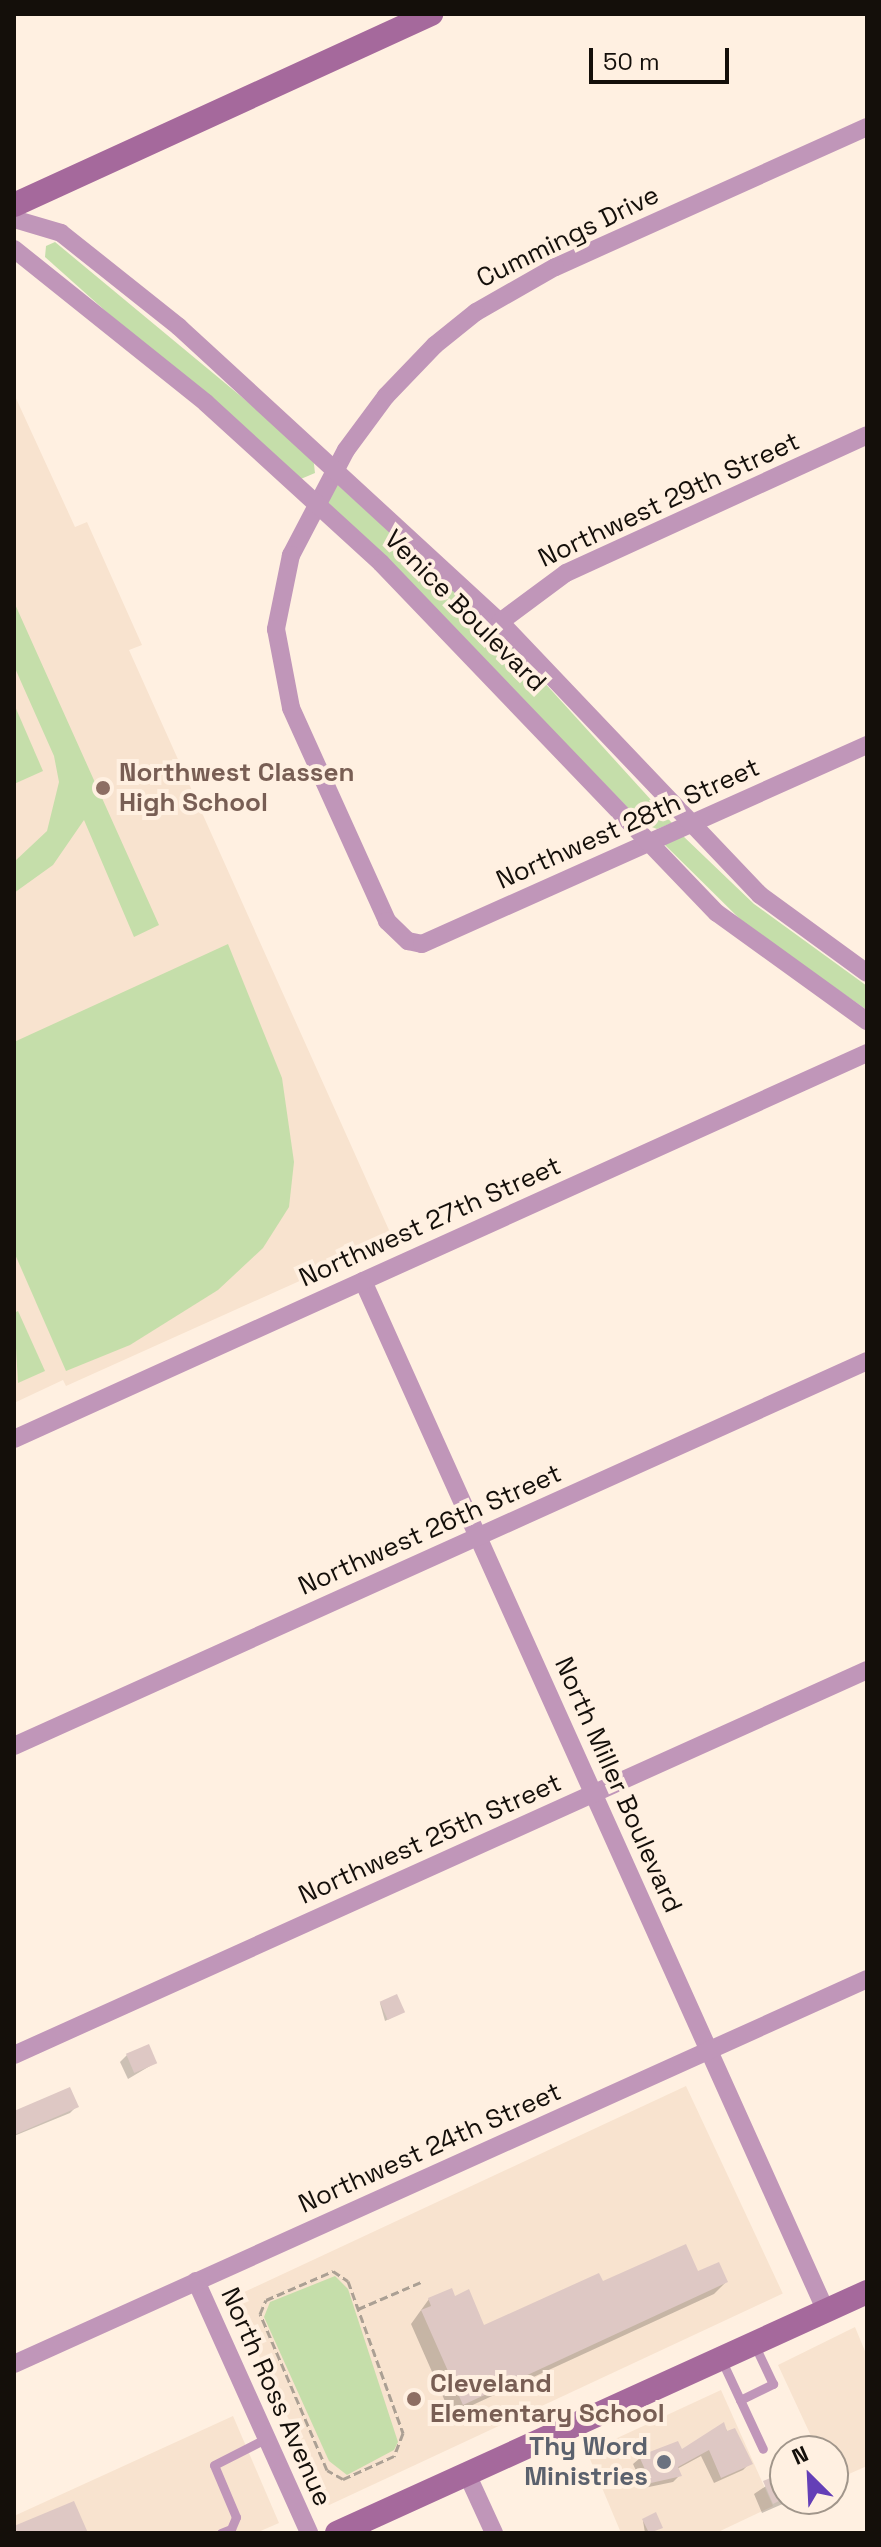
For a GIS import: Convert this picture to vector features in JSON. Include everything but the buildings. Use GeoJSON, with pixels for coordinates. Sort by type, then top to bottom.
{"type":"FeatureCollection","features":[{"type":"Feature","properties":{"kind":"main road"},"geometry":{"type":"LineString","coordinates":[[14,205],[431,14]]}},
{"type":"Feature","properties":{"kind":"main road"},"geometry":{"type":"LineString","coordinates":[[337,2533],[867,2292]]}},
{"type":"Feature","properties":{"kind":"street","name":"Cummings Drive"},"geometry":{"type":"LineString","coordinates":[[408,941],[387,921],[285,689],[277,644],[279,598],[291,555],[336,468],[404,375],[476,312],[555,267],[867,127]]}},
{"type":"Feature","properties":{"kind":"street","name":"Venice Boulevard"},"geometry":{"type":"LineString","coordinates":[[14,219],[61,233],[84,248],[336,468],[500,622],[689,825],[760,895],[867,973]]}},
{"type":"Feature","properties":{"kind":"street","name":"Venice Boulevard"},"geometry":{"type":"LineString","coordinates":[[14,249],[206,403],[381,563],[532,715],[717,913],[867,1021]]}},
{"type":"Feature","properties":{"kind":"street","name":"Northwest 29th Street"},"geometry":{"type":"LineString","coordinates":[[500,622],[566,573],[867,435]]}},
{"type":"Feature","properties":{"kind":"street","name":"Northwest 28th Street"},"geometry":{"type":"LineString","coordinates":[[408,941],[430,942],[867,745]]}},
{"type":"Feature","properties":{"kind":"street","name":"Northwest 27th Street"},"geometry":{"type":"LineString","coordinates":[[14,1439],[867,1053]]}},
{"type":"Feature","properties":{"kind":"street","name":"North Miller Boulevard"},"geometry":{"type":"LineString","coordinates":[[363,1281],[826,2311]]}},
{"type":"Feature","properties":{"kind":"street","name":"Northwest 26th Street"},"geometry":{"type":"LineString","coordinates":[[14,1746],[867,1361]]}},
{"type":"Feature","properties":{"kind":"street","name":"Northwest 25th Street"},"geometry":{"type":"LineString","coordinates":[[14,2055],[867,1670]]}},
{"type":"Feature","properties":{"kind":"street","name":"Northwest 24th Street"},"geometry":{"type":"LineString","coordinates":[[14,2364],[867,1979]]}},
{"type":"Feature","properties":{"kind":"street","name":"North Ross Avenue"},"geometry":{"type":"LineString","coordinates":[[196,2281],[309,2533]]}},
{"type":"Feature","properties":{"kind":"street"},"geometry":{"type":"LineString","coordinates":[[467,2474],[494,2533]]}},
{"type":"Feature","properties":{"kind":"lane"},"geometry":{"type":"LineString","coordinates":[[740,2400],[773,2384],[753,2343]]}},
{"type":"Feature","properties":{"kind":"lane"},"geometry":{"type":"LineString","coordinates":[[721,2359],[763,2449]]}},
{"type":"Feature","properties":{"kind":"lane"},"geometry":{"type":"LineString","coordinates":[[221,2533],[231,2529],[236,2517],[214,2465],[267,2438]]}},
{"type":"Feature","properties":{"kind":"path"},"geometry":{"type":"LineString","coordinates":[[333,2271],[348,2281],[358,2309],[403,2443],[394,2456],[343,2479],[327,2470],[260,2314],[266,2300],[333,2271]]}},
{"type":"Feature","properties":{"kind":"path"},"geometry":{"type":"LineString","coordinates":[[358,2309],[421,2282]]}},
{"type":"Feature","properties":{"kind":"shaded area","name":"Northwest Classen High School"},"geometry":{"type":"Polygon","coordinates":[[[14,394],[75,527],[87,522],[142,645],[129,650],[393,1239],[66,1386],[63,1380],[14,1403],[14,394]]]}},
{"type":"Feature","properties":{"kind":"shaded area","name":"Cleveland Elementary School"},"geometry":{"type":"Polygon","coordinates":[[[686,2086],[783,2294],[329,2505],[232,2298],[686,2086]]]}},
{"type":"Feature","properties":{"kind":"shaded area"},"geometry":{"type":"Polygon","coordinates":[[[855,2327],[867,2356],[867,2466],[849,2474],[849,2435],[811,2435],[778,2365],[855,2327]]]}},
{"type":"Feature","properties":{"kind":"shaded area"},"geometry":{"type":"Polygon","coordinates":[[[721,2390],[769,2497],[769,2508],[716,2533],[621,2533],[587,2452],[721,2390]]]}},
{"type":"Feature","properties":{"kind":"shaded area"},"geometry":{"type":"Polygon","coordinates":[[[233,2416],[279,2523],[256,2533],[14,2533],[14,2516],[233,2416]]]}},
{"type":"Feature","properties":{"kind":"green space"},"geometry":{"type":"Polygon","coordinates":[[[55,242],[313,456],[315,473],[296,481],[45,257],[46,246],[55,242]]]}},
{"type":"Feature","properties":{"kind":"green space"},"geometry":{"type":"Polygon","coordinates":[[[337,484],[493,626],[672,823],[657,829],[644,824],[327,502],[337,484]]]}},
{"type":"Feature","properties":{"kind":"green space"},"geometry":{"type":"Polygon","coordinates":[[[14,602],[159,925],[134,937],[84,820],[53,865],[14,893],[14,862],[47,831],[59,782],[54,756],[14,666],[14,602]]]}},
{"type":"Feature","properties":{"kind":"green space"},"geometry":{"type":"Polygon","coordinates":[[[14,704],[43,771],[14,784],[14,704]]]}},
{"type":"Feature","properties":{"kind":"green space"},"geometry":{"type":"Polygon","coordinates":[[[682,835],[754,904],[867,986],[867,1010],[750,929],[663,843],[682,835]]]}},
{"type":"Feature","properties":{"kind":"green space"},"geometry":{"type":"Polygon","coordinates":[[[228,944],[282,1078],[294,1162],[289,1207],[263,1248],[218,1290],[130,1345],[66,1371],[14,1252],[14,1042],[228,944]]]}},
{"type":"Feature","properties":{"kind":"green space"},"geometry":{"type":"Polygon","coordinates":[[[18,1311],[45,1371],[18,1383],[14,1313],[18,1311]]]}},
{"type":"Feature","properties":{"kind":"green space"},"geometry":{"type":"Polygon","coordinates":[[[335,2276],[348,2289],[398,2442],[394,2450],[347,2475],[329,2461],[264,2317],[270,2302],[335,2276]]]}},
{"type":"Feature","properties":{"kind":"place","name":"Northwest Classen High School"},"geometry":{"type":"Point","coordinates":[103,788]}},
{"type":"Feature","properties":{"kind":"place","name":"Cleveland Elementary School"},"geometry":{"type":"Point","coordinates":[414,2399]}},
{"type":"Feature","properties":{"kind":"place","name":"Thy Word Ministries"},"geometry":{"type":"Point","coordinates":[664,2462]}}]}
